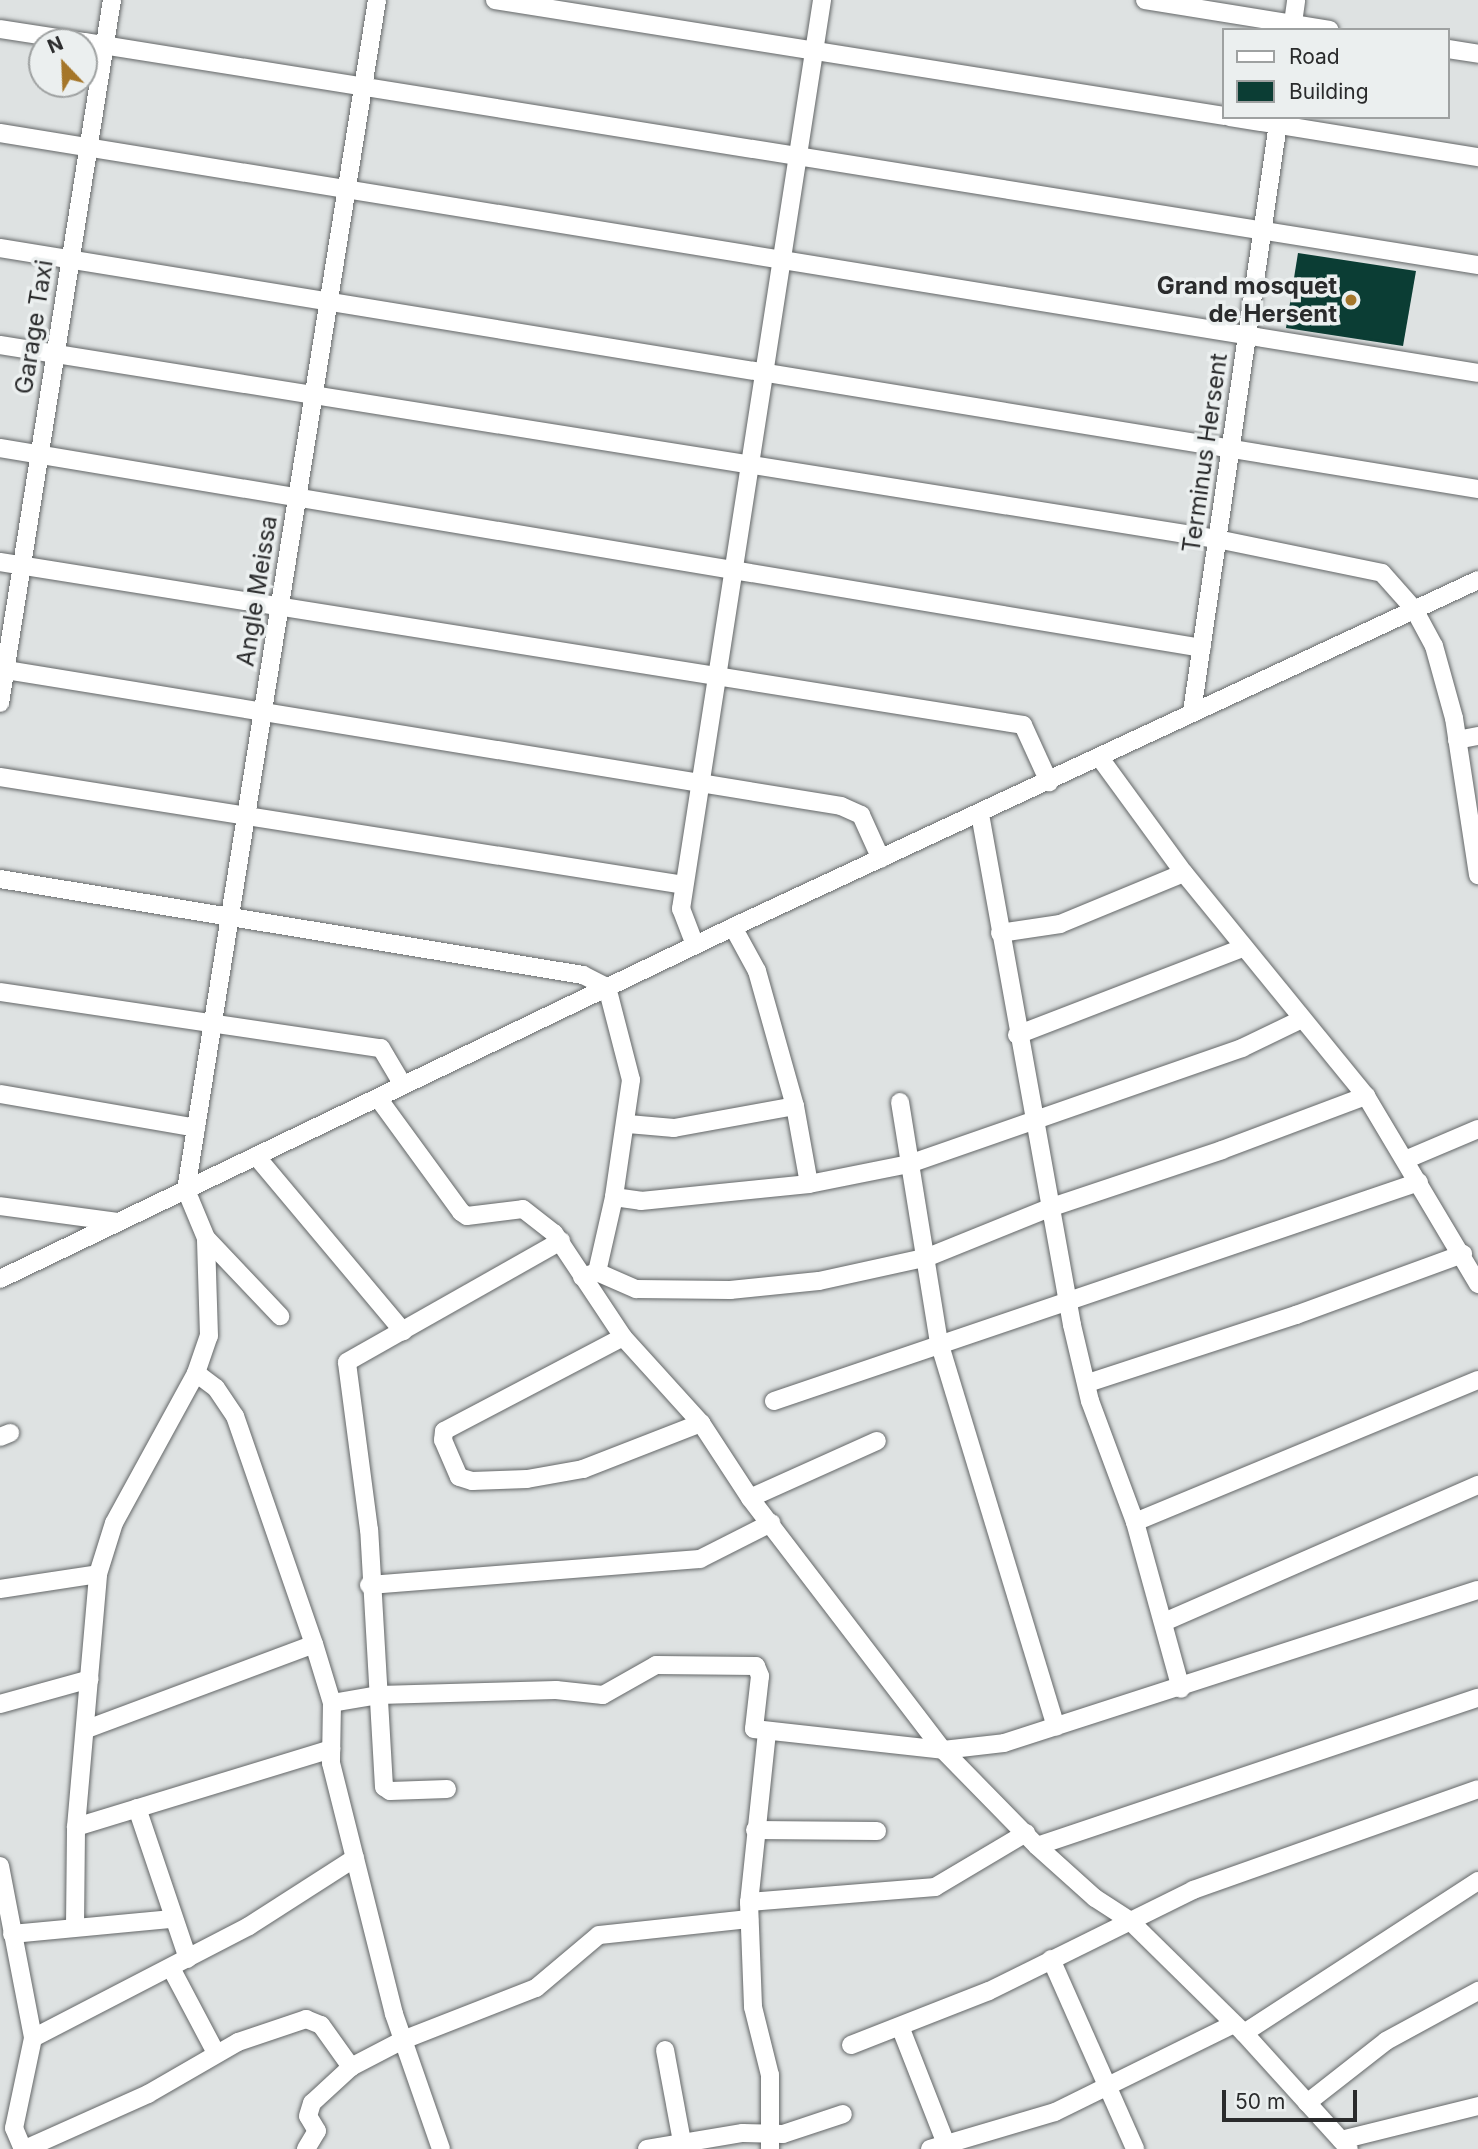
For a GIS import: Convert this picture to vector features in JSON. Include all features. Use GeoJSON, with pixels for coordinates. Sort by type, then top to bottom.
{"type":"FeatureCollection","features":[{"type":"Feature","properties":{"kind":"street","name":"Garage Taxi"},"geometry":{"type":"LineString","coordinates":[[0,703],[3,669],[112,0]]}},
{"type":"Feature","properties":{"kind":"street","name":"Angle Meissa"},"geometry":{"type":"LineString","coordinates":[[186,1190],[377,0]]}},
{"type":"Feature","properties":{"kind":"street"},"geometry":{"type":"LineString","coordinates":[[495,0],[1222,116]]}},
{"type":"Feature","properties":{"kind":"street"},"geometry":{"type":"LineString","coordinates":[[695,945],[681,909],[684,885],[822,0]]}},
{"type":"Feature","properties":{"kind":"street"},"geometry":{"type":"LineString","coordinates":[[1145,0],[1292,27],[1296,0]]}},
{"type":"Feature","properties":{"kind":"street"},"geometry":{"type":"LineString","coordinates":[[0,29],[28,33]]}},
{"type":"Feature","properties":{"kind":"street"},"geometry":{"type":"LineString","coordinates":[[98,44],[1478,265]]}},
{"type":"Feature","properties":{"kind":"street"},"geometry":{"type":"LineString","coordinates":[[1450,49],[1478,54]]}},
{"type":"Feature","properties":{"kind":"street"},"geometry":{"type":"LineString","coordinates":[[1254,119],[1478,157]]}},
{"type":"Feature","properties":{"kind":"street","name":"Terminus Hersent"},"geometry":{"type":"LineString","coordinates":[[1192,712],[1278,121]]}},
{"type":"Feature","properties":{"kind":"street"},"geometry":{"type":"LineString","coordinates":[[0,133],[1478,373]]}},
{"type":"Feature","properties":{"kind":"street"},"geometry":{"type":"LineString","coordinates":[[0,248],[1478,489]]}},
{"type":"Feature","properties":{"kind":"street"},"geometry":{"type":"LineString","coordinates":[[0,345],[1217,539],[1382,573],[1414,610],[1434,646],[1471,788],[1478,875]]}},
{"type":"Feature","properties":{"kind":"street"},"geometry":{"type":"LineString","coordinates":[[0,448],[1201,648]]}},
{"type":"Feature","properties":{"kind":"street"},"geometry":{"type":"LineString","coordinates":[[0,562],[1023,725],[1049,782]]}},
{"type":"Feature","properties":{"kind":"street"},"geometry":{"type":"LineString","coordinates":[[0,1279],[733,927],[1478,580]]}},
{"type":"Feature","properties":{"kind":"street"},"geometry":{"type":"LineString","coordinates":[[3,669],[841,806],[861,816],[881,859]]}},
{"type":"Feature","properties":{"kind":"street"},"geometry":{"type":"LineString","coordinates":[[1457,740],[1478,736]]}},
{"type":"Feature","properties":{"kind":"street"},"geometry":{"type":"LineString","coordinates":[[1088,1383],[1296,1315],[1473,1269],[1366,1096],[1300,1020],[1243,948],[1100,758]]}},
{"type":"Feature","properties":{"kind":"street"},"geometry":{"type":"LineString","coordinates":[[0,778],[684,885]]}},
{"type":"Feature","properties":{"kind":"street"},"geometry":{"type":"LineString","coordinates":[[979,814],[1031,1119],[1052,1207],[1067,1299],[1090,1401],[1135,1522],[1181,1689]]}},
{"type":"Feature","properties":{"kind":"street"},"geometry":{"type":"LineString","coordinates":[[1000,933],[1060,924],[1184,873]]}},
{"type":"Feature","properties":{"kind":"street"},"geometry":{"type":"LineString","coordinates":[[0,879],[583,975],[607,987],[630,1070],[628,1124],[614,1197],[589,1274]]}},
{"type":"Feature","properties":{"kind":"street"},"geometry":{"type":"LineString","coordinates":[[733,927],[757,971],[795,1106],[809,1184]]}},
{"type":"Feature","properties":{"kind":"street"},"geometry":{"type":"LineString","coordinates":[[1017,1035],[1243,948]]}},
{"type":"Feature","properties":{"kind":"street"},"geometry":{"type":"LineString","coordinates":[[0,992],[382,1048],[403,1086]]}},
{"type":"Feature","properties":{"kind":"street"},"geometry":{"type":"LineString","coordinates":[[614,1197],[641,1201],[809,1184],[909,1164],[1031,1119],[1242,1048],[1300,1020]]}},
{"type":"Feature","properties":{"kind":"street"},"geometry":{"type":"LineString","coordinates":[[0,1094],[196,1128]]}},
{"type":"Feature","properties":{"kind":"street"},"geometry":{"type":"LineString","coordinates":[[589,1274],[636,1289],[730,1290],[819,1281],[928,1257],[1052,1207],[1222,1150],[1366,1096]]}},
{"type":"Feature","properties":{"kind":"street"},"geometry":{"type":"LineString","coordinates":[[378,1098],[461,1212],[467,1216],[523,1209],[561,1241],[589,1274],[623,1337],[701,1423],[750,1498],[943,1750],[1095,1898],[1129,1920],[1239,2029],[1345,2145],[1478,2106]]}},
{"type":"Feature","properties":{"kind":"street"},"geometry":{"type":"LineString","coordinates":[[900,1102],[909,1164],[928,1257],[939,1342],[1056,1727]]}},
{"type":"Feature","properties":{"kind":"street"},"geometry":{"type":"LineString","coordinates":[[628,1124],[674,1128],[795,1106]]}},
{"type":"Feature","properties":{"kind":"street"},"geometry":{"type":"LineString","coordinates":[[1405,1160],[1478,1129]]}},
{"type":"Feature","properties":{"kind":"street"},"geometry":{"type":"LineString","coordinates":[[256,1156],[403,1331]]}},
{"type":"Feature","properties":{"kind":"street"},"geometry":{"type":"LineString","coordinates":[[774,1401],[939,1342],[1419,1182]]}},
{"type":"Feature","properties":{"kind":"street"},"geometry":{"type":"LineString","coordinates":[[75,1926],[76,1827],[99,1574],[114,1523],[196,1373],[211,1322],[206,1238],[186,1190]]}},
{"type":"Feature","properties":{"kind":"street"},"geometry":{"type":"LineString","coordinates":[[0,1206],[119,1222]]}},
{"type":"Feature","properties":{"kind":"street"},"geometry":{"type":"LineString","coordinates":[[206,1238],[280,1315]]}},
{"type":"Feature","properties":{"kind":"street"},"geometry":{"type":"LineString","coordinates":[[447,1789],[390,1791],[384,1787],[365,1492],[347,1362],[561,1241]]}},
{"type":"Feature","properties":{"kind":"street"},"geometry":{"type":"LineString","coordinates":[[623,1337],[444,1431],[443,1440],[459,1477],[472,1481],[527,1479],[583,1469],[701,1423]]}},
{"type":"Feature","properties":{"kind":"street"},"geometry":{"type":"LineString","coordinates":[[196,1373],[216,1388],[235,1416],[314,1644],[332,1703],[331,1749],[355,1858],[403,2040],[441,2149]]}},
{"type":"Feature","properties":{"kind":"street"},"geometry":{"type":"LineString","coordinates":[[1135,1522],[1478,1380]]}},
{"type":"Feature","properties":{"kind":"street"},"geometry":{"type":"LineString","coordinates":[[750,1498],[877,1441]]}},
{"type":"Feature","properties":{"kind":"street"},"geometry":{"type":"LineString","coordinates":[[1164,1622],[1478,1485]]}},
{"type":"Feature","properties":{"kind":"street"},"geometry":{"type":"LineString","coordinates":[[369,1586],[701,1559],[771,1523]]}},
{"type":"Feature","properties":{"kind":"street"},"geometry":{"type":"LineString","coordinates":[[0,1589],[99,1574]]}},
{"type":"Feature","properties":{"kind":"street"},"geometry":{"type":"LineString","coordinates":[[332,1703],[379,1695],[556,1690],[603,1695],[656,1665],[756,1665],[760,1676],[752,1723],[754,1729],[943,1750],[1004,1742],[1056,1727],[1181,1689],[1478,1590]]}},
{"type":"Feature","properties":{"kind":"street"},"geometry":{"type":"LineString","coordinates":[[87,1729],[314,1644]]}},
{"type":"Feature","properties":{"kind":"street"},"geometry":{"type":"LineString","coordinates":[[0,1704],[90,1679]]}},
{"type":"Feature","properties":{"kind":"street"},"geometry":{"type":"LineString","coordinates":[[306,2149],[317,2131],[308,2116],[312,2102],[351,2067],[403,2040],[536,1988],[599,1935],[749,1911],[935,1887],[1032,1839],[1478,1698]]}},
{"type":"Feature","properties":{"kind":"street"},"geometry":{"type":"LineString","coordinates":[[767,1732],[755,1830],[749,1911],[752,2007],[770,2075],[770,2142]]}},
{"type":"Feature","properties":{"kind":"street"},"geometry":{"type":"LineString","coordinates":[[76,1827],[331,1749]]}},
{"type":"Feature","properties":{"kind":"street"},"geometry":{"type":"LineString","coordinates":[[850,2045],[901,2029],[1194,1890],[1314,1844],[1478,1789]]}},
{"type":"Feature","properties":{"kind":"street"},"geometry":{"type":"LineString","coordinates":[[137,1808],[158,1862],[172,1919],[188,1959]]}},
{"type":"Feature","properties":{"kind":"street"},"geometry":{"type":"LineString","coordinates":[[755,1830],[877,1831]]}},
{"type":"Feature","properties":{"kind":"street"},"geometry":{"type":"LineString","coordinates":[[33,2038],[249,1926],[355,1858]]}},
{"type":"Feature","properties":{"kind":"street"},"geometry":{"type":"LineString","coordinates":[[0,1866],[33,2038],[7,2131],[24,2149],[148,2094],[216,2053],[306,2019],[321,2025],[351,2067]]}},
{"type":"Feature","properties":{"kind":"street"},"geometry":{"type":"LineString","coordinates":[[901,2029],[938,2147],[1055,2112],[1239,2029],[1478,1881]]}},
{"type":"Feature","properties":{"kind":"street"},"geometry":{"type":"LineString","coordinates":[[12,1934],[172,1919]]}},
{"type":"Feature","properties":{"kind":"street"},"geometry":{"type":"LineString","coordinates":[[1051,1959],[1135,2149]]}},
{"type":"Feature","properties":{"kind":"street"},"geometry":{"type":"LineString","coordinates":[[172,1968],[216,2053]]}},
{"type":"Feature","properties":{"kind":"street"},"geometry":{"type":"LineString","coordinates":[[1307,2104],[1386,2041],[1478,1992]]}},
{"type":"Feature","properties":{"kind":"street"},"geometry":{"type":"LineString","coordinates":[[665,2050],[682,2142]]}},
{"type":"Feature","properties":{"kind":"street"},"geometry":{"type":"LineString","coordinates":[[647,2149],[743,2133],[770,2142],[842,2115]]}},
{"type":"Feature","properties":{"kind":"building","name":"Grand mosquet de Hersent"},"geometry":{"type":"Polygon","coordinates":[[[1298,253],[1416,271],[1403,346],[1286,328],[1298,253]]]}},
{"type":"Feature","properties":{"kind":"place","name":"Grand mosquet de Hersent"},"geometry":{"type":"Point","coordinates":[1351,300]}}]}
